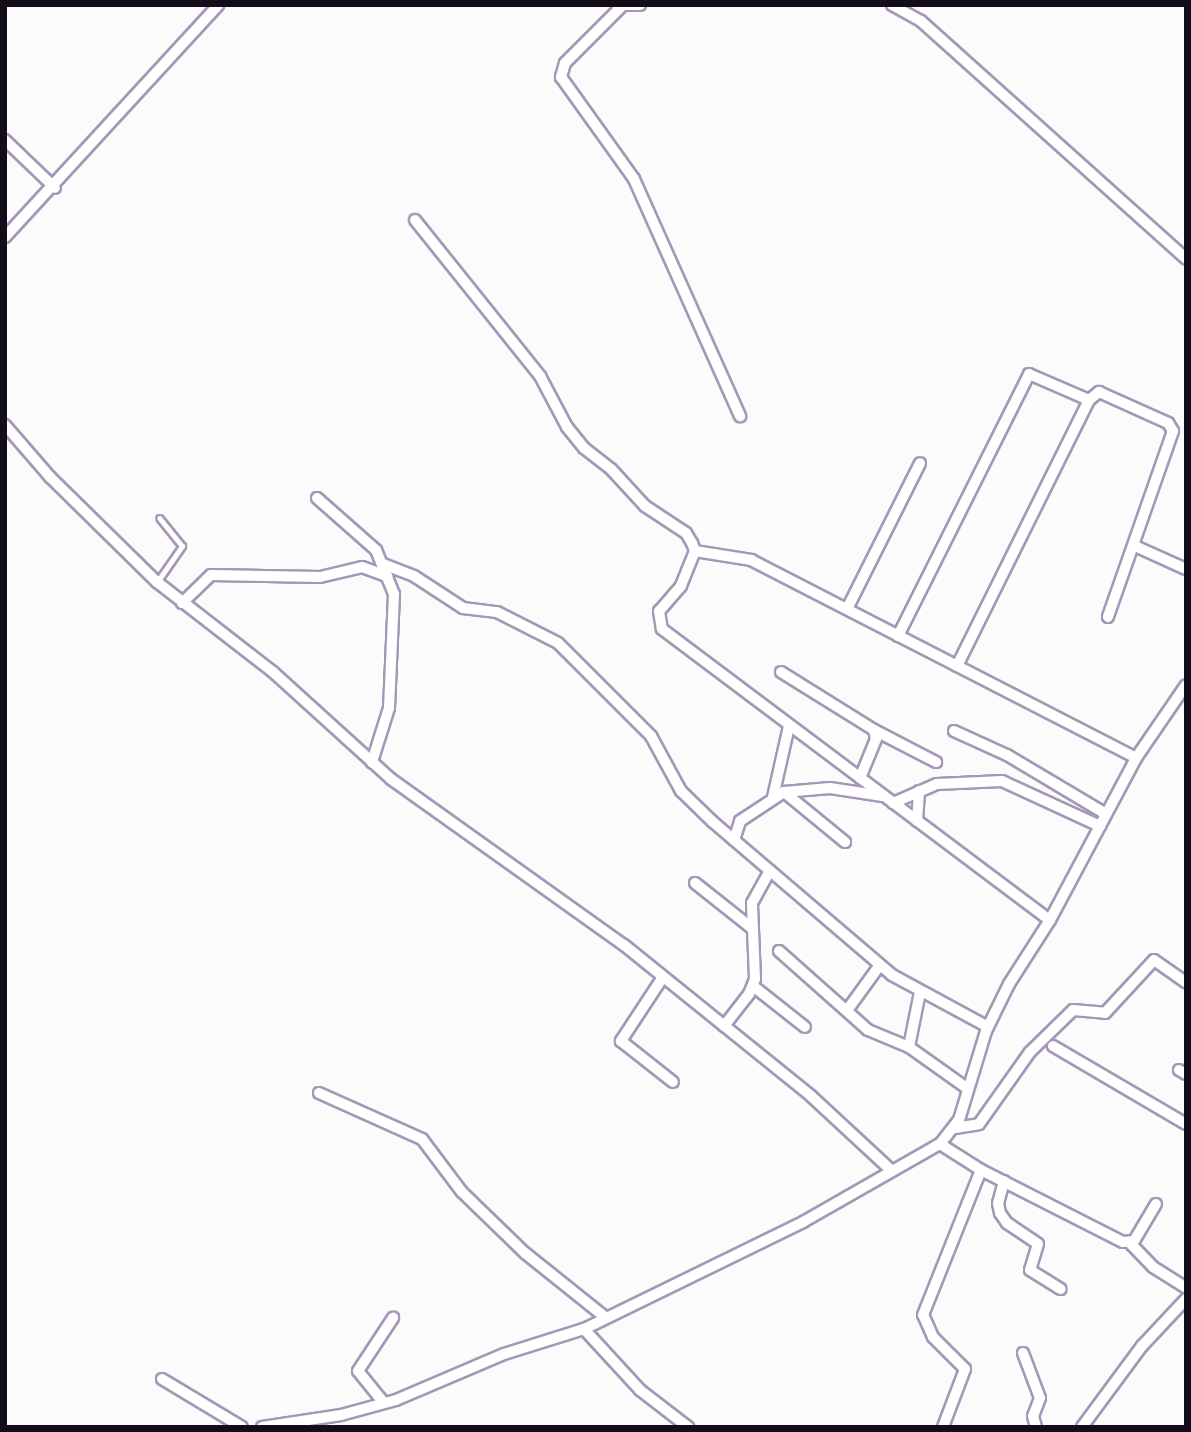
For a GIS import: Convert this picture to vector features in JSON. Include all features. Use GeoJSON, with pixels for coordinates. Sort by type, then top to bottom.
{"type":"FeatureCollection","features":[{"type":"Feature","properties":{"kind":"street"},"geometry":{"type":"LineString","coordinates":[[5,237],[55,188],[218,5]]}},
{"type":"Feature","properties":{"kind":"street"},"geometry":{"type":"LineString","coordinates":[[640,5],[619,6],[565,63],[561,77],[635,179],[740,416]]}},
{"type":"Feature","properties":{"kind":"street"},"geometry":{"type":"LineString","coordinates":[[892,5],[921,21],[1186,259]]}},
{"type":"Feature","properties":{"kind":"street"},"geometry":{"type":"LineString","coordinates":[[5,140],[55,188]]}},
{"type":"Feature","properties":{"kind":"street"},"geometry":{"type":"LineString","coordinates":[[415,220],[540,376],[567,427],[584,448],[611,469],[645,506],[685,533],[695,551]]}},
{"type":"Feature","properties":{"kind":"street"},"geometry":{"type":"LineString","coordinates":[[898,636],[1029,374],[1089,400]]}},
{"type":"Feature","properties":{"kind":"street"},"geometry":{"type":"LineString","coordinates":[[957,666],[1089,400],[1099,392],[1172,427],[1135,546],[1108,617]]}},
{"type":"Feature","properties":{"kind":"street"},"geometry":{"type":"LineString","coordinates":[[5,425],[50,477],[157,582],[286,683],[372,762],[663,977],[811,1096],[892,1171]]}},
{"type":"Feature","properties":{"kind":"street"},"geometry":{"type":"LineString","coordinates":[[846,609],[920,463]]}},
{"type":"Feature","properties":{"kind":"street"},"geometry":{"type":"LineString","coordinates":[[317,498],[376,550],[395,601],[388,708],[372,762]]}},
{"type":"Feature","properties":{"kind":"street"},"geometry":{"type":"LineString","coordinates":[[1135,546],[1186,569]]}},
{"type":"Feature","properties":{"kind":"street"},"geometry":{"type":"LineString","coordinates":[[695,551],[751,560],[1136,758]]}},
{"type":"Feature","properties":{"kind":"street"},"geometry":{"type":"LineString","coordinates":[[695,551],[681,586],[659,611],[658,624],[789,726],[1050,920]]}},
{"type":"Feature","properties":{"kind":"street"},"geometry":{"type":"LineString","coordinates":[[383,564],[419,578],[463,608],[497,612],[558,643],[650,736],[681,790],[713,822],[880,965],[920,992],[988,1027]]}},
{"type":"Feature","properties":{"kind":"street"},"geometry":{"type":"LineString","coordinates":[[182,603],[214,574],[317,577],[362,567],[387,576]]}},
{"type":"Feature","properties":{"kind":"street"},"geometry":{"type":"LineString","coordinates":[[781,672],[874,730],[936,762]]}},
{"type":"Feature","properties":{"kind":"street"},"geometry":{"type":"LineString","coordinates":[[262,1427],[318,1423],[384,1403],[504,1354],[584,1329],[745,1252],[940,1144],[955,1128],[988,1027],[1050,920],[1136,758],[1186,685]]}},
{"type":"Feature","properties":{"kind":"street"},"geometry":{"type":"LineString","coordinates":[[773,797],[789,726]]}},
{"type":"Feature","properties":{"kind":"street"},"geometry":{"type":"LineString","coordinates":[[860,778],[876,739],[874,730]]}},
{"type":"Feature","properties":{"kind":"street"},"geometry":{"type":"LineString","coordinates":[[954,731],[1007,755],[1106,814]]}},
{"type":"Feature","properties":{"kind":"street"},"geometry":{"type":"LineString","coordinates":[[713,822],[740,821],[784,792],[830,788],[889,800],[937,785],[1014,783],[1100,826]]}},
{"type":"Feature","properties":{"kind":"street"},"geometry":{"type":"LineString","coordinates":[[917,821],[919,791]]}},
{"type":"Feature","properties":{"kind":"street"},"geometry":{"type":"LineString","coordinates":[[784,792],[845,842]]}},
{"type":"Feature","properties":{"kind":"street"},"geometry":{"type":"LineString","coordinates":[[734,840],[740,821]]}},
{"type":"Feature","properties":{"kind":"street"},"geometry":{"type":"LineString","coordinates":[[724,1026],[753,986],[757,960],[752,904],[770,870]]}},
{"type":"Feature","properties":{"kind":"street"},"geometry":{"type":"LineString","coordinates":[[695,883],[753,929]]}},
{"type":"Feature","properties":{"kind":"street"},"geometry":{"type":"LineString","coordinates":[[779,951],[848,1009],[868,1030],[909,1047],[968,1089]]}},
{"type":"Feature","properties":{"kind":"street"},"geometry":{"type":"LineString","coordinates":[[955,1128],[979,1124],[1030,1052],[1073,1010],[1105,1013],[1154,960],[1186,982]]}},
{"type":"Feature","properties":{"kind":"street"},"geometry":{"type":"LineString","coordinates":[[848,1009],[880,965]]}},
{"type":"Feature","properties":{"kind":"street"},"geometry":{"type":"LineString","coordinates":[[663,977],[621,1041],[673,1082]]}},
{"type":"Feature","properties":{"kind":"street"},"geometry":{"type":"LineString","coordinates":[[753,986],[805,1027]]}},
{"type":"Feature","properties":{"kind":"street"},"geometry":{"type":"LineString","coordinates":[[909,1047],[920,992]]}},
{"type":"Feature","properties":{"kind":"street"},"geometry":{"type":"LineString","coordinates":[[1053,1045],[1186,1124]]}},
{"type":"Feature","properties":{"kind":"street"},"geometry":{"type":"LineString","coordinates":[[319,1093],[422,1139],[462,1192],[525,1253],[605,1317]]}},
{"type":"Feature","properties":{"kind":"street"},"geometry":{"type":"LineString","coordinates":[[940,1144],[981,1170],[1130,1243],[1153,1267],[1186,1287]]}},
{"type":"Feature","properties":{"kind":"street"},"geometry":{"type":"LineString","coordinates":[[943,1427],[965,1369],[933,1337],[923,1315],[981,1170]]}},
{"type":"Feature","properties":{"kind":"street"},"geometry":{"type":"LineString","coordinates":[[1004,1181],[998,1203],[1000,1213],[1007,1223],[1038,1244],[1030,1270],[1060,1289]]}},
{"type":"Feature","properties":{"kind":"street"},"geometry":{"type":"LineString","coordinates":[[1130,1243],[1156,1204]]}},
{"type":"Feature","properties":{"kind":"street"},"geometry":{"type":"LineString","coordinates":[[1082,1427],[1142,1346],[1186,1299]]}},
{"type":"Feature","properties":{"kind":"street"},"geometry":{"type":"LineString","coordinates":[[384,1403],[358,1371],[393,1318]]}},
{"type":"Feature","properties":{"kind":"street"},"geometry":{"type":"LineString","coordinates":[[584,1329],[640,1390],[688,1427]]}},
{"type":"Feature","properties":{"kind":"street"},"geometry":{"type":"LineString","coordinates":[[1023,1353],[1040,1398],[1033,1416],[1036,1427]]}},
{"type":"Feature","properties":{"kind":"street"},"geometry":{"type":"LineString","coordinates":[[162,1379],[242,1427]]}},
{"type":"Feature","properties":{"kind":"lane"},"geometry":{"type":"LineString","coordinates":[[157,582],[182,546],[159,518]]}}]}
